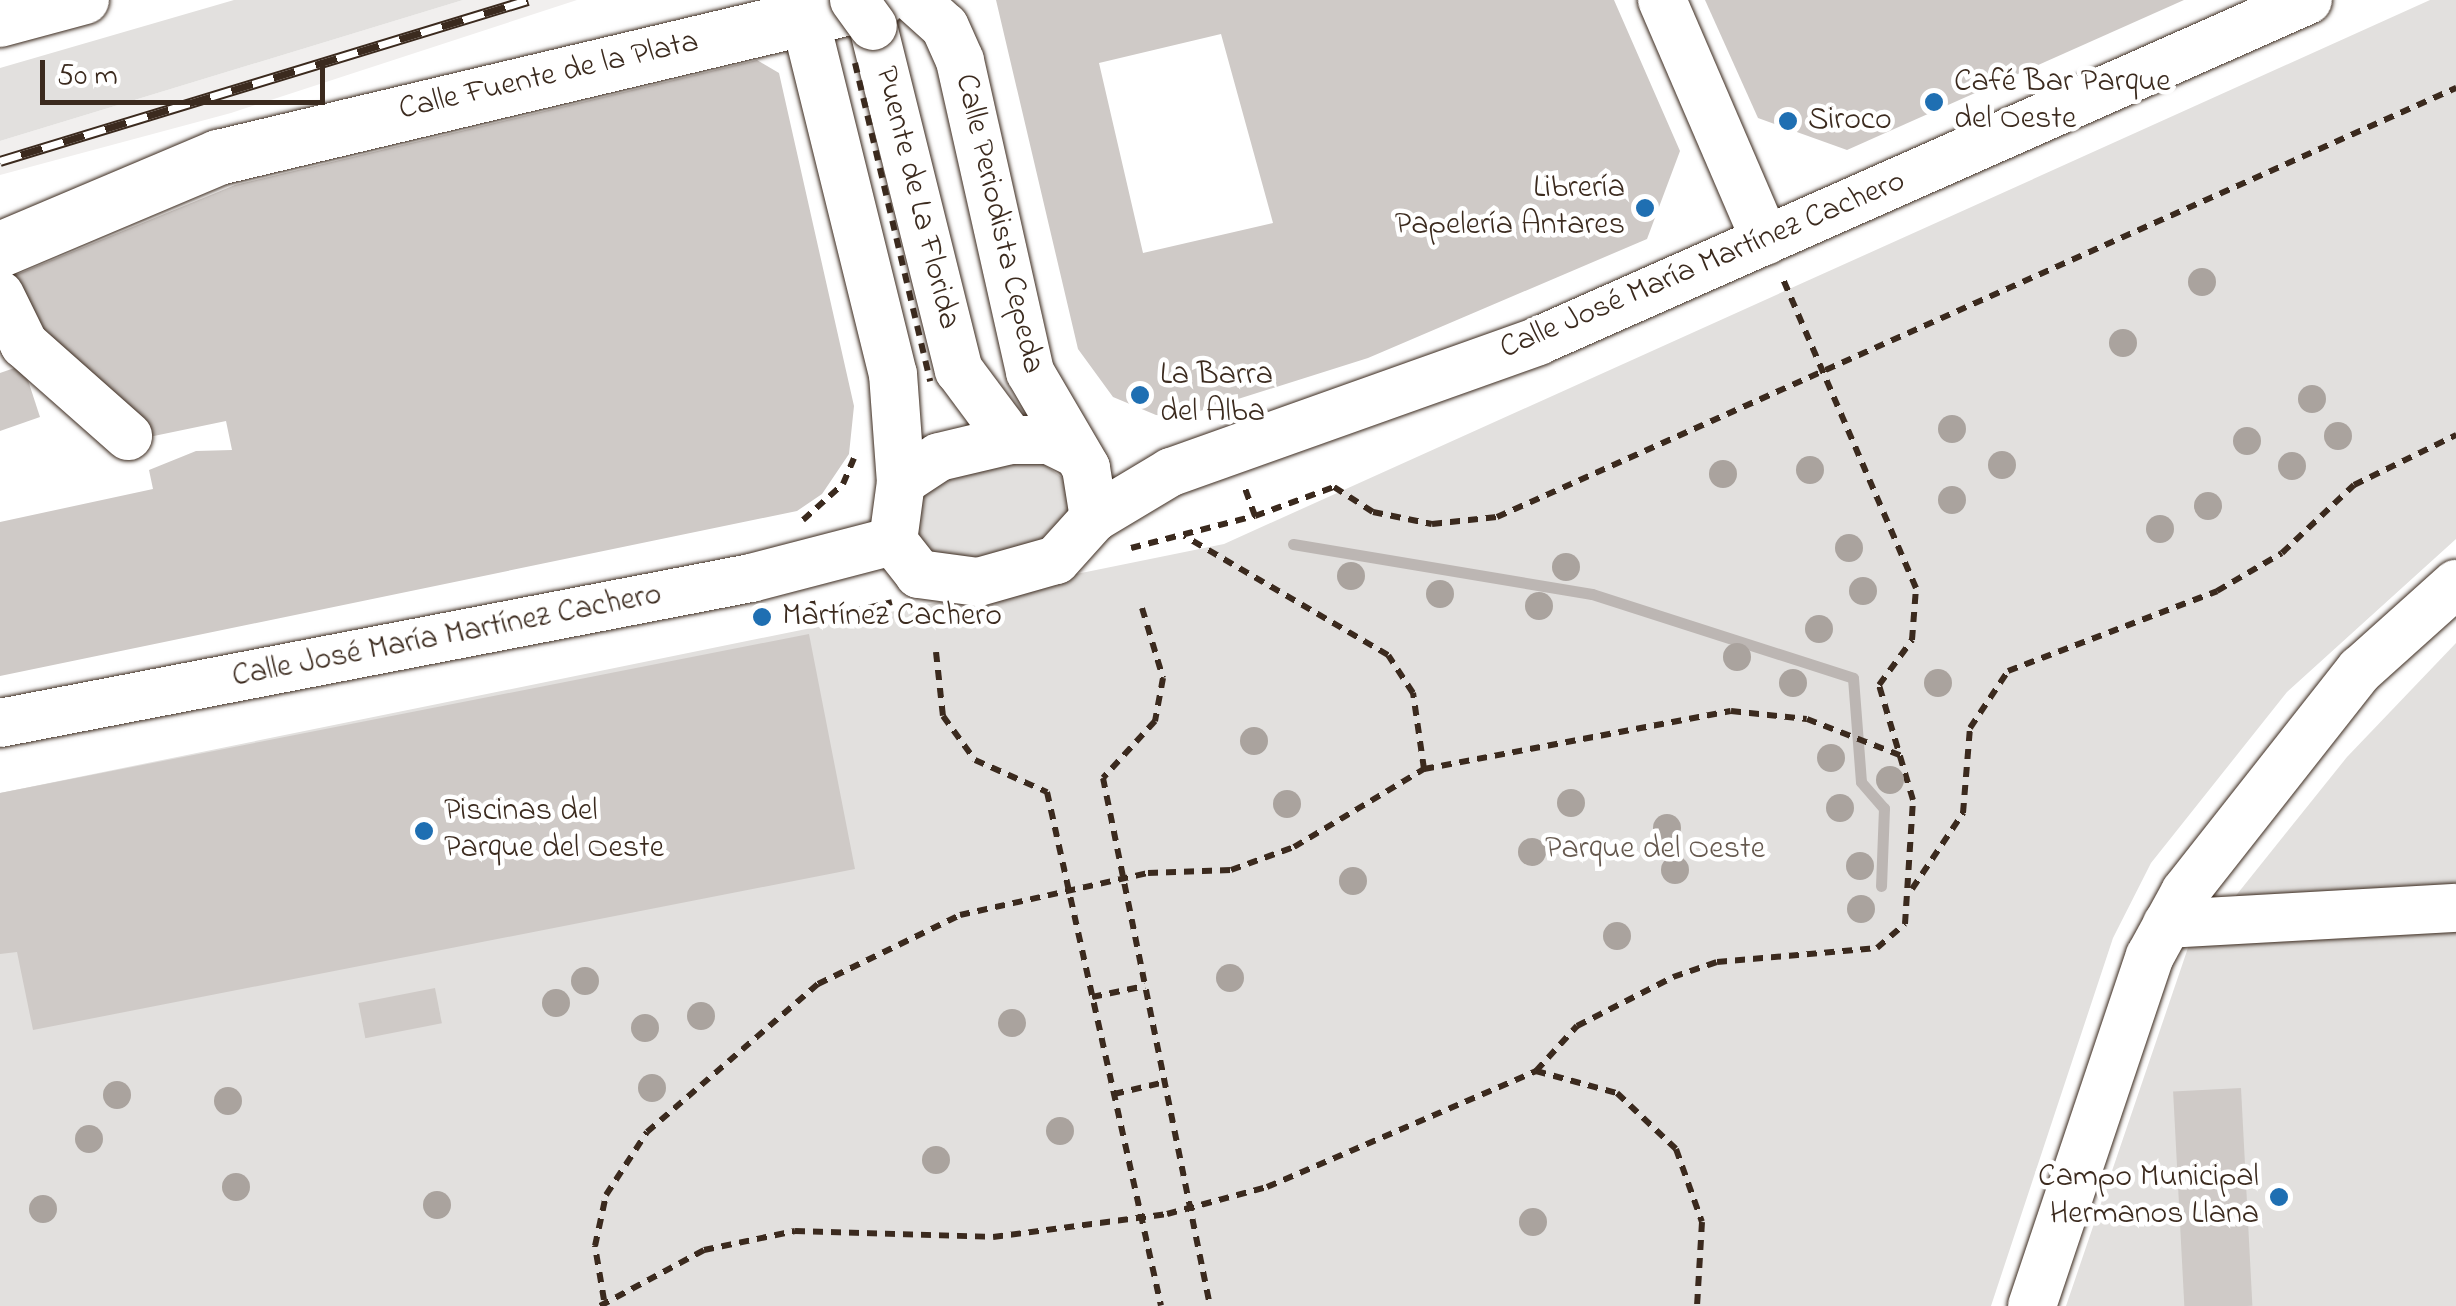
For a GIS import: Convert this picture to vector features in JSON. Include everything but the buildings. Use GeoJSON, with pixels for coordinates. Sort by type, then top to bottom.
{"type":"FeatureCollection","features":[{"type":"Feature","properties":{"kind":"main road","name":"Calle Fuente de la Plata"},"geometry":{"type":"LineString","coordinates":[[0,248],[218,158],[857,16]]}},
{"type":"Feature","properties":{"kind":"street"},"geometry":{"type":"LineString","coordinates":[[0,23],[84,0]]}},
{"type":"Feature","properties":{"kind":"street","name":"Calle Periodista Cepeda"},"geometry":{"type":"LineString","coordinates":[[915,0],[945,27],[960,61],[1030,372],[1076,453]]}},
{"type":"Feature","properties":{"kind":"street"},"geometry":{"type":"LineString","coordinates":[[1662,0],[1766,241]]}},
{"type":"Feature","properties":{"kind":"street","name":"Calle José María Martínez Cachero"},"geometry":{"type":"LineString","coordinates":[[1094,518],[1171,472],[1538,341],[2308,0]]}},
{"type":"Feature","properties":{"kind":"street"},"geometry":{"type":"LineString","coordinates":[[857,16],[893,374],[920,469],[893,541],[920,574],[978,582],[1056,560],[1094,518],[1093,486],[1076,453],[1049,440],[1011,440],[920,469]]}},
{"type":"Feature","properties":{"kind":"street","name":"Puente de La Florida"},"geometry":{"type":"LineString","coordinates":[[857,16],[944,376],[920,469]]}},
{"type":"Feature","properties":{"kind":"street"},"geometry":{"type":"LineString","coordinates":[[0,295],[12,349],[128,436]]}},
{"type":"Feature","properties":{"kind":"street","name":"Puente de La Florida"},"geometry":{"type":"LineString","coordinates":[[944,376],[1011,440]]}},
{"type":"Feature","properties":{"kind":"street","name":"Calle José María Martínez Cachero"},"geometry":{"type":"LineString","coordinates":[[0,723],[805,566],[893,541]]}},
{"type":"Feature","properties":{"kind":"street"},"geometry":{"type":"LineString","coordinates":[[2032,1306],[2167,924],[2268,776],[2360,670],[2456,584]]}},
{"type":"Feature","properties":{"kind":"street"},"geometry":{"type":"LineString","coordinates":[[2167,924],[2456,908]]}},
{"type":"Feature","properties":{"kind":"path"},"geometry":{"type":"LineString","coordinates":[[857,16],[944,376]]}},
{"type":"Feature","properties":{"kind":"path"},"geometry":{"type":"LineString","coordinates":[[1255,516],[1334,486],[1373,512],[1432,524],[1497,517],[2456,88]]}},
{"type":"Feature","properties":{"kind":"path"},"geometry":{"type":"LineString","coordinates":[[1766,241],[1898,536],[1916,588],[1912,640],[1879,685],[1903,756],[1913,800],[1905,924],[1876,948],[1717,962],[1673,977],[1577,1026],[1536,1071],[1267,1187],[1142,1218],[994,1237],[795,1231],[704,1250],[602,1303],[596,1246],[606,1195],[648,1132],[742,1044],[818,984],[960,916],[1124,879],[1232,870],[1294,848],[1424,769],[1731,710],[1807,719],[1903,756]]}},
{"type":"Feature","properties":{"kind":"path"},"geometry":{"type":"LineString","coordinates":[[1910,893],[1964,813],[1970,728],[2008,671],[2217,591],[2282,553],[2354,485],[2456,435]]}},
{"type":"Feature","properties":{"kind":"path"},"geometry":{"type":"LineString","coordinates":[[805,566],[803,519],[842,484],[859,445]]}},
{"type":"Feature","properties":{"kind":"path"},"geometry":{"type":"LineString","coordinates":[[1184,536],[1388,655],[1413,694],[1424,769]]}},
{"type":"Feature","properties":{"kind":"path"},"geometry":{"type":"LineString","coordinates":[[1142,608],[1163,678],[1154,720],[1104,778],[1210,1306]]}},
{"type":"Feature","properties":{"kind":"path"},"geometry":{"type":"LineString","coordinates":[[936,652],[943,716],[975,760],[1047,792],[1162,1306]]}},
{"type":"Feature","properties":{"kind":"path"},"geometry":{"type":"LineString","coordinates":[[1092,997],[1145,986]]}},
{"type":"Feature","properties":{"kind":"path"},"geometry":{"type":"LineString","coordinates":[[1536,1071],[1618,1093],[1676,1149],[1702,1222],[1696,1306]]}},
{"type":"Feature","properties":{"kind":"path"},"geometry":{"type":"LineString","coordinates":[[1114,1094],[1165,1082]]}},
{"type":"Feature","properties":{"kind":"shaded area"},"geometry":{"type":"Polygon","coordinates":[[[463,0],[577,0],[231,113],[0,175],[0,141],[463,0]]]}},
{"type":"Feature","properties":{"kind":"green space"},"geometry":{"type":"Polygon","coordinates":[[[234,0],[463,0],[0,141],[0,68],[234,0]]]}},
{"type":"Feature","properties":{"kind":"green space","name":"Parque del Oeste"},"geometry":{"type":"Polygon","coordinates":[[[2430,0],[2456,0],[2456,539],[2287,692],[2151,863],[2113,938],[1991,1306],[0,1306],[0,793],[1224,544],[2430,0]]]}},
{"type":"Feature","properties":{"kind":"green space"},"geometry":{"type":"Polygon","coordinates":[[[1034,457],[1068,482],[1073,513],[1033,549],[949,563],[918,545],[916,494],[925,484],[1034,457]]]}},
{"type":"Feature","properties":{"kind":"green space"},"geometry":{"type":"Polygon","coordinates":[[[2456,643],[2456,894],[2234,898],[2347,757],[2456,643]]]}},
{"type":"Feature","properties":{"kind":"green space","name":"Campo Municipal Hermanos Llana"},"geometry":{"type":"Polygon","coordinates":[[[2456,922],[2456,1306],[2066,1306],[2191,939],[2456,922]]]}},
{"type":"Feature","properties":{"kind":"waterway"},"geometry":{"type":"LineString","coordinates":[[1293,544],[1592,594],[1853,678],[1861,782],[1884,808],[1881,886]]}},
{"type":"Feature","properties":{"kind":"railway"},"geometry":{"type":"LineString","coordinates":[[0,161],[528,0]]}},
{"type":"Feature","properties":{"kind":"place","name":"Café Bar Parque del Oeste"},"geometry":{"type":"Point","coordinates":[1934,102]}},
{"type":"Feature","properties":{"kind":"place","name":"Siroco"},"geometry":{"type":"Point","coordinates":[1788,121]}},
{"type":"Feature","properties":{"kind":"place","name":"Librería Papelería Antares"},"geometry":{"type":"Point","coordinates":[1645,208]}},
{"type":"Feature","properties":{"kind":"place","name":"La Barra del Alba"},"geometry":{"type":"Point","coordinates":[1140,395]}},
{"type":"Feature","properties":{"kind":"place","name":"Martínez Cachero"},"geometry":{"type":"Point","coordinates":[762,617]}},
{"type":"Feature","properties":{"kind":"place","name":"Piscinas del Parque del Oeste"},"geometry":{"type":"Point","coordinates":[424,831]}},
{"type":"Feature","properties":{"kind":"place","name":"Campo Municipal Hermanos Llana"},"geometry":{"type":"Point","coordinates":[2279,1197]}}]}
